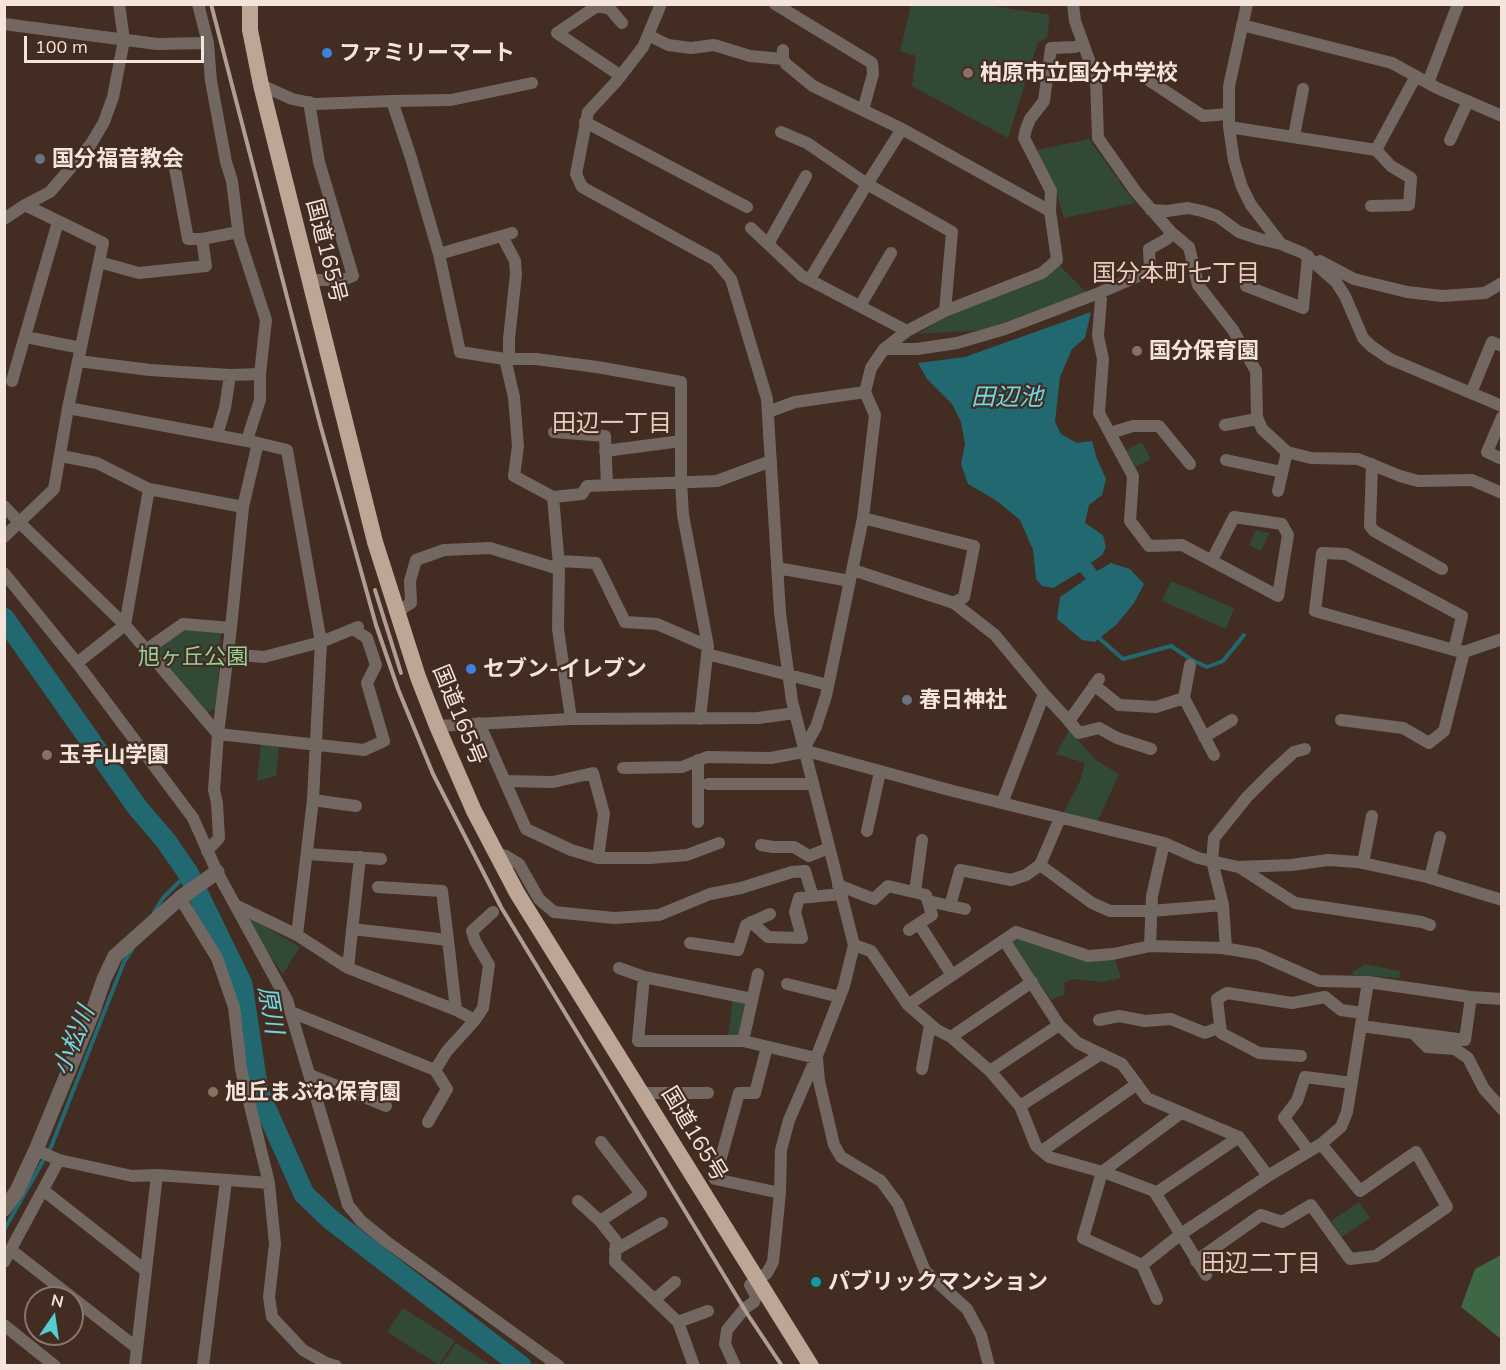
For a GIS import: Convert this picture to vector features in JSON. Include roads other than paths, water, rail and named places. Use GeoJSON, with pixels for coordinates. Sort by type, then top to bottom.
{"type":"FeatureCollection","features":[{"type":"Feature","properties":{"kind":"highway","name":"国道165号"},"geometry":{"type":"LineString","coordinates":[[250,4],[250,30],[261,85],[375,542],[437,726],[474,811],[517,893],[811,1365]]}},
{"type":"Feature","properties":{"kind":"street"},"geometry":{"type":"LineString","coordinates":[[4,219],[50,192],[74,166],[100,129],[113,97],[124,40],[119,4]]}},
{"type":"Feature","properties":{"kind":"street"},"geometry":{"type":"LineString","coordinates":[[198,4],[208,44],[211,81],[226,162],[232,181],[238,232],[266,320],[260,374],[260,400],[243,507],[218,734],[214,790],[218,804],[219,838],[207,851]]}},
{"type":"Feature","properties":{"kind":"street"},"geometry":{"type":"LineString","coordinates":[[661,4],[643,47],[621,76],[588,112],[576,174],[582,187],[715,260],[731,279],[767,399],[780,613],[795,713],[854,945],[840,997],[789,1120],[781,1150],[780,1193],[773,1262],[767,1273],[750,1285],[756,1296],[754,1302],[745,1308],[727,1330],[725,1344],[735,1365]]}},
{"type":"Feature","properties":{"kind":"street"},"geometry":{"type":"LineString","coordinates":[[775,4],[872,63],[873,74],[863,110]]}},
{"type":"Feature","properties":{"kind":"street"},"geometry":{"type":"LineString","coordinates":[[1073,4],[1075,21],[1096,79],[1098,138],[1151,210],[1171,232],[1189,247],[1198,285],[1233,330],[1256,370],[1257,419],[1262,429],[1287,452],[1311,458],[1358,459],[1418,481],[1472,480],[1502,493]]}},
{"type":"Feature","properties":{"kind":"street"},"geometry":{"type":"LineString","coordinates":[[1247,4],[1229,86],[1229,121],[1234,160],[1242,187],[1251,205],[1281,244]]}},
{"type":"Feature","properties":{"kind":"street"},"geometry":{"type":"LineString","coordinates":[[1428,83],[1458,4]]}},
{"type":"Feature","properties":{"kind":"street"},"geometry":{"type":"LineString","coordinates":[[621,76],[557,33],[597,6],[610,9],[622,23]]}},
{"type":"Feature","properties":{"kind":"street"},"geometry":{"type":"LineString","coordinates":[[4,24],[157,44],[208,44]]}},
{"type":"Feature","properties":{"kind":"street"},"geometry":{"type":"LineString","coordinates":[[1242,25],[1392,63],[1428,83],[1502,116]]}},
{"type":"Feature","properties":{"kind":"street"},"geometry":{"type":"LineString","coordinates":[[648,35],[668,45],[691,48],[714,45],[750,56],[783,54],[813,86],[902,129],[1050,211]]}},
{"type":"Feature","properties":{"kind":"street"},"geometry":{"type":"LineString","coordinates":[[803,751],[816,727],[828,685],[863,518],[875,415],[865,392],[871,368],[884,349],[906,331],[945,311],[1042,273],[1057,260],[1050,211],[1051,191],[1024,138],[1030,119],[1044,101],[1051,48],[1074,47],[1083,44]]}},
{"type":"Feature","properties":{"kind":"street"},"geometry":{"type":"LineString","coordinates":[[1376,150],[1416,76]]}},
{"type":"Feature","properties":{"kind":"street"},"geometry":{"type":"LineString","coordinates":[[1150,81],[1203,116],[1294,136],[1376,150],[1391,166],[1411,178],[1410,196],[1409,205],[1371,206]]}},
{"type":"Feature","properties":{"kind":"street"},"geometry":{"type":"LineString","coordinates":[[261,85],[292,99],[316,104],[452,100],[532,83]]}},
{"type":"Feature","properties":{"kind":"street"},"geometry":{"type":"LineString","coordinates":[[1294,136],[1303,89]]}},
{"type":"Feature","properties":{"kind":"street"},"geometry":{"type":"LineString","coordinates":[[392,101],[439,254],[460,352],[507,359],[556,361],[681,382],[683,515],[708,650],[700,719]]}},
{"type":"Feature","properties":{"kind":"street"},"geometry":{"type":"LineString","coordinates":[[1450,140],[1468,101]]}},
{"type":"Feature","properties":{"kind":"street"},"geometry":{"type":"LineString","coordinates":[[309,102],[319,162],[353,276],[343,280],[310,280]]}},
{"type":"Feature","properties":{"kind":"street"},"geometry":{"type":"LineString","coordinates":[[585,122],[747,207]]}},
{"type":"Feature","properties":{"kind":"street"},"geometry":{"type":"LineString","coordinates":[[810,279],[902,129]]}},
{"type":"Feature","properties":{"kind":"street"},"geometry":{"type":"LineString","coordinates":[[781,132],[807,143],[867,184],[951,232],[945,311]]}},
{"type":"Feature","properties":{"kind":"street"},"geometry":{"type":"LineString","coordinates":[[175,168],[188,239],[202,239],[238,232]]}},
{"type":"Feature","properties":{"kind":"street"},"geometry":{"type":"LineString","coordinates":[[768,244],[806,176]]}},
{"type":"Feature","properties":{"kind":"street"},"geometry":{"type":"LineString","coordinates":[[4,537],[54,489],[68,408],[103,243],[25,206]]}},
{"type":"Feature","properties":{"kind":"street"},"geometry":{"type":"LineString","coordinates":[[1151,210],[1167,211],[1188,208],[1202,211],[1216,216],[1239,232],[1260,240],[1281,244],[1354,279],[1407,292],[1442,296],[1485,293],[1502,283]]}},
{"type":"Feature","properties":{"kind":"street"},"geometry":{"type":"LineString","coordinates":[[12,381],[58,222]]}},
{"type":"Feature","properties":{"kind":"street"},"geometry":{"type":"LineString","coordinates":[[751,228],[802,276],[906,331]]}},
{"type":"Feature","properties":{"kind":"street"},"geometry":{"type":"LineString","coordinates":[[884,349],[916,349],[957,343],[1005,329],[1099,292],[1150,271],[1149,249],[1167,239],[1171,232]]}},
{"type":"Feature","properties":{"kind":"street"},"geometry":{"type":"LineString","coordinates":[[439,254],[507,235],[515,261],[516,274],[507,359],[514,397],[518,446],[514,476],[553,497],[582,494],[587,486],[717,481],[771,461]]}},
{"type":"Feature","properties":{"kind":"street"},"geometry":{"type":"LineString","coordinates":[[99,262],[139,273],[206,266],[202,239]]}},
{"type":"Feature","properties":{"kind":"street"},"geometry":{"type":"LineString","coordinates":[[860,306],[891,253]]}},
{"type":"Feature","properties":{"kind":"street"},"geometry":{"type":"LineString","coordinates":[[1246,286],[1302,308],[1305,254]]}},
{"type":"Feature","properties":{"kind":"street"},"geometry":{"type":"LineString","coordinates":[[1305,254],[1336,282],[1363,338],[1371,346],[1390,359],[1502,406]]}},
{"type":"Feature","properties":{"kind":"street"},"geometry":{"type":"LineString","coordinates":[[1099,292],[1101,299],[1098,336],[1103,359],[1099,413],[1133,476],[1130,521],[1149,546],[1182,545],[1278,596],[1288,535],[1282,524],[1234,517],[1212,560]]}},
{"type":"Feature","properties":{"kind":"street"},"geometry":{"type":"LineString","coordinates":[[26,337],[81,348]]}},
{"type":"Feature","properties":{"kind":"street"},"geometry":{"type":"LineString","coordinates":[[1471,393],[1492,342],[1502,346]]}},
{"type":"Feature","properties":{"kind":"street"},"geometry":{"type":"LineString","coordinates":[[78,361],[150,370],[230,375],[260,374]]}},
{"type":"Feature","properties":{"kind":"street"},"geometry":{"type":"LineString","coordinates":[[217,435],[225,408],[230,375]]}},
{"type":"Feature","properties":{"kind":"street"},"geometry":{"type":"LineString","coordinates":[[768,412],[795,402],[865,392]]}},
{"type":"Feature","properties":{"kind":"street"},"geometry":{"type":"LineString","coordinates":[[68,408],[252,441],[287,450],[321,642],[313,800],[297,935]]}},
{"type":"Feature","properties":{"kind":"street"},"geometry":{"type":"LineString","coordinates":[[1502,417],[1487,452],[1502,459]]}},
{"type":"Feature","properties":{"kind":"street"},"geometry":{"type":"LineString","coordinates":[[1225,425],[1257,419]]}},
{"type":"Feature","properties":{"kind":"street"},"geometry":{"type":"LineString","coordinates":[[1110,433],[1132,426],[1159,426],[1190,464]]}},
{"type":"Feature","properties":{"kind":"street"},"geometry":{"type":"LineString","coordinates":[[554,432],[605,436],[607,485]]}},
{"type":"Feature","properties":{"kind":"street"},"geometry":{"type":"LineString","coordinates":[[606,451],[681,441]]}},
{"type":"Feature","properties":{"kind":"street"},"geometry":{"type":"LineString","coordinates":[[1278,491],[1287,452]]}},
{"type":"Feature","properties":{"kind":"street"},"geometry":{"type":"LineString","coordinates":[[61,456],[97,463],[149,489],[243,507]]}},
{"type":"Feature","properties":{"kind":"street"},"geometry":{"type":"LineString","coordinates":[[1226,460],[1282,472]]}},
{"type":"Feature","properties":{"kind":"street"},"geometry":{"type":"LineString","coordinates":[[1372,464],[1370,526],[1374,531],[1442,569]]}},
{"type":"Feature","properties":{"kind":"street"},"geometry":{"type":"LineString","coordinates":[[77,663],[125,625],[149,489]]}},
{"type":"Feature","properties":{"kind":"street"},"geometry":{"type":"LineString","coordinates":[[553,497],[559,565],[558,629],[571,719]]}},
{"type":"Feature","properties":{"kind":"street"},"geometry":{"type":"LineString","coordinates":[[4,506],[125,625],[218,734],[364,750],[384,741],[367,683],[376,665],[367,638],[355,628],[321,642],[264,657],[227,654]]}},
{"type":"Feature","properties":{"kind":"street"},"geometry":{"type":"LineString","coordinates":[[863,518],[974,546],[964,597],[954,603]]}},
{"type":"Feature","properties":{"kind":"street"},"geometry":{"type":"LineString","coordinates":[[397,612],[411,603],[410,581],[416,560],[444,550],[490,549],[559,565],[596,562],[626,622],[657,624],[708,650],[828,685]]}},
{"type":"Feature","properties":{"kind":"street"},"geometry":{"type":"LineString","coordinates":[[1341,720],[1403,728],[1429,743],[1444,731],[1459,651],[1462,616],[1346,554],[1322,553],[1315,611],[1459,651],[1502,639]]}},
{"type":"Feature","properties":{"kind":"street"},"geometry":{"type":"LineString","coordinates":[[777,568],[851,575],[954,603],[995,634],[1079,733],[1099,728],[1117,738],[1151,749]]}},
{"type":"Feature","properties":{"kind":"street"},"geometry":{"type":"LineString","coordinates":[[4,573],[77,663],[193,818],[207,851],[213,875],[235,905],[287,1000],[348,1204],[361,1221],[559,1365]]}},
{"type":"Feature","properties":{"kind":"street"},"geometry":{"type":"LineString","coordinates":[[146,650],[183,624],[231,628]]}},
{"type":"Feature","properties":{"kind":"street"},"geometry":{"type":"LineString","coordinates":[[1190,665],[1184,698],[1214,755]]}},
{"type":"Feature","properties":{"kind":"street"},"geometry":{"type":"LineString","coordinates":[[1068,720],[1096,682],[1119,705],[1156,707],[1184,698]]}},
{"type":"Feature","properties":{"kind":"street"},"geometry":{"type":"LineString","coordinates":[[1002,803],[1044,694]]}},
{"type":"Feature","properties":{"kind":"street"},"geometry":{"type":"LineString","coordinates":[[437,726],[571,719],[758,718],[795,713]]}},
{"type":"Feature","properties":{"kind":"street"},"geometry":{"type":"LineString","coordinates":[[1204,737],[1232,720]]}},
{"type":"Feature","properties":{"kind":"street"},"geometry":{"type":"LineString","coordinates":[[479,723],[526,829],[572,850],[598,858],[687,855],[719,843]]}},
{"type":"Feature","properties":{"kind":"street"},"geometry":{"type":"LineString","coordinates":[[1226,949],[1222,905],[1212,861],[1214,838],[1247,797],[1294,752],[1305,749]]}},
{"type":"Feature","properties":{"kind":"street"},"geometry":{"type":"LineString","coordinates":[[623,768],[682,767],[707,757],[771,758],[803,751],[1164,843],[1198,858],[1239,867],[1291,865],[1328,860],[1363,863],[1430,878],[1502,900]]}},
{"type":"Feature","properties":{"kind":"street"},"geometry":{"type":"LineString","coordinates":[[698,760],[698,822]]}},
{"type":"Feature","properties":{"kind":"street"},"geometry":{"type":"LineString","coordinates":[[867,831],[880,772]]}},
{"type":"Feature","properties":{"kind":"street"},"geometry":{"type":"LineString","coordinates":[[505,781],[553,782],[593,773],[604,814],[598,858]]}},
{"type":"Feature","properties":{"kind":"street"},"geometry":{"type":"LineString","coordinates":[[708,784],[812,784]]}},
{"type":"Feature","properties":{"kind":"street"},"geometry":{"type":"LineString","coordinates":[[313,800],[356,806]]}},
{"type":"Feature","properties":{"kind":"street"},"geometry":{"type":"LineString","coordinates":[[1363,863],[1372,816]]}},
{"type":"Feature","properties":{"kind":"street"},"geometry":{"type":"LineString","coordinates":[[950,906],[960,870],[1011,880],[1026,875],[1040,865],[1060,818]]}},
{"type":"Feature","properties":{"kind":"street"},"geometry":{"type":"LineString","coordinates":[[1430,878],[1440,837]]}},
{"type":"Feature","properties":{"kind":"street"},"geometry":{"type":"LineString","coordinates":[[915,892],[922,840]]}},
{"type":"Feature","properties":{"kind":"street"},"geometry":{"type":"LineString","coordinates":[[1150,946],[1152,896],[1164,843]]}},
{"type":"Feature","properties":{"kind":"street"},"geometry":{"type":"LineString","coordinates":[[761,844],[773,847],[794,847],[809,856],[829,848]]}},
{"type":"Feature","properties":{"kind":"street"},"geometry":{"type":"LineString","coordinates":[[308,854],[381,859]]}},
{"type":"Feature","properties":{"kind":"street"},"geometry":{"type":"LineString","coordinates":[[496,854],[506,856],[519,864],[539,899],[554,912],[614,918],[659,915],[710,894],[741,888],[792,872],[805,871],[813,897]]}},
{"type":"Feature","properties":{"kind":"street"},"geometry":{"type":"LineString","coordinates":[[348,968],[360,857]]}},
{"type":"Feature","properties":{"kind":"street"},"geometry":{"type":"LineString","coordinates":[[1040,865],[1092,903],[1110,911],[1151,911],[1222,905]]}},
{"type":"Feature","properties":{"kind":"street"},"geometry":{"type":"LineString","coordinates":[[1239,867],[1295,903],[1430,925]]}},
{"type":"Feature","properties":{"kind":"street"},"geometry":{"type":"LineString","coordinates":[[4,1209],[17,1191],[36,1150],[115,956],[183,895],[213,875]]}},
{"type":"Feature","properties":{"kind":"street"},"geometry":{"type":"LineString","coordinates":[[750,922],[768,937],[802,938],[795,912],[799,898],[813,897],[840,889],[874,899],[888,886],[915,892],[926,895],[932,915],[914,927],[952,975]]}},
{"type":"Feature","properties":{"kind":"street"},"geometry":{"type":"LineString","coordinates":[[378,887],[442,891],[456,1010]]}},
{"type":"Feature","properties":{"kind":"street"},"geometry":{"type":"LineString","coordinates":[[183,895],[216,958],[234,1007],[242,1069],[269,1183],[274,1244],[269,1297],[272,1317],[303,1350],[326,1363],[336,1365]]}},
{"type":"Feature","properties":{"kind":"street"},"geometry":{"type":"LineString","coordinates":[[928,901],[965,909]]}},
{"type":"Feature","properties":{"kind":"street"},"geometry":{"type":"LineString","coordinates":[[235,905],[297,935],[348,968],[456,1010],[475,1020]]}},
{"type":"Feature","properties":{"kind":"street"},"geometry":{"type":"LineString","coordinates":[[435,1070],[447,1051],[483,1008],[489,965],[472,931],[493,912]]}},
{"type":"Feature","properties":{"kind":"street"},"geometry":{"type":"LineString","coordinates":[[690,943],[738,950],[746,926],[770,914]]}},
{"type":"Feature","properties":{"kind":"street"},"geometry":{"type":"LineString","coordinates":[[352,929],[448,940]]}},
{"type":"Feature","properties":{"kind":"street"},"geometry":{"type":"LineString","coordinates":[[908,1005],[1016,932],[1088,956],[1113,954],[1150,946],[1226,949],[1258,954],[1319,981],[1368,982],[1471,997],[1502,999]]}},
{"type":"Feature","properties":{"kind":"street"},"geometry":{"type":"LineString","coordinates":[[1004,939],[1059,1025],[1078,1043],[1122,1064],[1147,1098],[1239,1137],[1268,1176]]}},
{"type":"Feature","properties":{"kind":"street"},"geometry":{"type":"LineString","coordinates":[[854,945],[871,951],[908,1005],[936,1030],[951,1037],[990,1071],[1020,1106],[1036,1146],[1049,1157],[1102,1172],[1155,1193],[1206,1275]]}},
{"type":"Feature","properties":{"kind":"street"},"geometry":{"type":"LineString","coordinates":[[619,968],[644,977],[752,999]]}},
{"type":"Feature","properties":{"kind":"street"},"geometry":{"type":"LineString","coordinates":[[743,1041],[758,974]]}},
{"type":"Feature","properties":{"kind":"street"},"geometry":{"type":"LineString","coordinates":[[644,977],[638,1041],[743,1041],[816,1058]]}},
{"type":"Feature","properties":{"kind":"street"},"geometry":{"type":"LineString","coordinates":[[951,1037],[1032,982]]}},
{"type":"Feature","properties":{"kind":"street"},"geometry":{"type":"LineString","coordinates":[[1142,1265],[1181,1234],[1321,1144],[1341,1127],[1347,1112],[1368,982]]}},
{"type":"Feature","properties":{"kind":"street"},"geometry":{"type":"LineString","coordinates":[[788,984],[840,997]]}},
{"type":"Feature","properties":{"kind":"street"},"geometry":{"type":"LineString","coordinates":[[1301,1056],[1259,1053],[1221,1033],[1217,999],[1227,993],[1292,1004],[1325,997],[1341,1011],[1363,1013]]}},
{"type":"Feature","properties":{"kind":"street"},"geometry":{"type":"LineString","coordinates":[[1361,1026],[1465,1040],[1471,997]]}},
{"type":"Feature","properties":{"kind":"street"},"geometry":{"type":"LineString","coordinates":[[291,1012],[435,1070],[447,1089],[428,1122]]}},
{"type":"Feature","properties":{"kind":"street"},"geometry":{"type":"LineString","coordinates":[[1099,1020],[1119,1016],[1145,1021],[1171,1019],[1205,1033],[1220,1027]]}},
{"type":"Feature","properties":{"kind":"street"},"geometry":{"type":"LineString","coordinates":[[922,1069],[930,1024]]}},
{"type":"Feature","properties":{"kind":"street"},"geometry":{"type":"LineString","coordinates":[[990,1071],[1059,1025]]}},
{"type":"Feature","properties":{"kind":"street"},"geometry":{"type":"LineString","coordinates":[[1413,1033],[1427,1047],[1455,1049],[1467,1058],[1484,1089],[1502,1109]]}},
{"type":"Feature","properties":{"kind":"street"},"geometry":{"type":"LineString","coordinates":[[767,1047],[755,1093],[739,1094],[715,1179],[780,1193]]}},
{"type":"Feature","properties":{"kind":"street"},"geometry":{"type":"LineString","coordinates":[[1020,1106],[1101,1054]]}},
{"type":"Feature","properties":{"kind":"street"},"geometry":{"type":"LineString","coordinates":[[816,1058],[834,1145],[841,1157],[881,1182],[898,1204],[925,1270],[967,1309],[981,1335],[989,1365]]}},
{"type":"Feature","properties":{"kind":"street"},"geometry":{"type":"LineString","coordinates":[[310,1076],[386,1106]]}},
{"type":"Feature","properties":{"kind":"street"},"geometry":{"type":"LineString","coordinates":[[1309,1152],[1284,1118],[1298,1101],[1305,1077],[1352,1083]]}},
{"type":"Feature","properties":{"kind":"street"},"geometry":{"type":"LineString","coordinates":[[1042,1151],[1137,1084]]}},
{"type":"Feature","properties":{"kind":"street"},"geometry":{"type":"LineString","coordinates":[[642,1093],[708,1093]]}},
{"type":"Feature","properties":{"kind":"street"},"geometry":{"type":"LineString","coordinates":[[1157,1299],[1142,1265],[1083,1238],[1102,1172],[1181,1113]]}},
{"type":"Feature","properties":{"kind":"street"},"geometry":{"type":"LineString","coordinates":[[1155,1193],[1239,1137]]}},
{"type":"Feature","properties":{"kind":"street"},"geometry":{"type":"LineString","coordinates":[[600,1221],[642,1194],[601,1142]]}},
{"type":"Feature","properties":{"kind":"street"},"geometry":{"type":"LineString","coordinates":[[1196,1261],[1261,1215],[1281,1222],[1311,1205],[1350,1259],[1376,1256],[1448,1208],[1416,1152],[1360,1191],[1321,1144]]}},
{"type":"Feature","properties":{"kind":"street"},"geometry":{"type":"LineString","coordinates":[[36,1150],[59,1160],[132,1176],[156,1175],[269,1183]]}},
{"type":"Feature","properties":{"kind":"street"},"geometry":{"type":"LineString","coordinates":[[4,1262],[59,1160]]}},
{"type":"Feature","properties":{"kind":"street"},"geometry":{"type":"LineString","coordinates":[[135,1365],[156,1175]]}},
{"type":"Feature","properties":{"kind":"street"},"geometry":{"type":"LineString","coordinates":[[203,1365],[226,1181]]}},
{"type":"Feature","properties":{"kind":"street"},"geometry":{"type":"LineString","coordinates":[[43,1190],[146,1271]]}},
{"type":"Feature","properties":{"kind":"street"},"geometry":{"type":"LineString","coordinates":[[578,1201],[600,1221],[616,1241],[615,1262],[678,1322],[694,1365]]}},
{"type":"Feature","properties":{"kind":"street"},"geometry":{"type":"LineString","coordinates":[[615,1250],[662,1223]]}},
{"type":"Feature","properties":{"kind":"street"},"geometry":{"type":"LineString","coordinates":[[10,1250],[137,1348]]}},
{"type":"Feature","properties":{"kind":"street"},"geometry":{"type":"LineString","coordinates":[[655,1299],[675,1282]]}},
{"type":"Feature","properties":{"kind":"street"},"geometry":{"type":"LineString","coordinates":[[678,1322],[708,1311]]}},
{"type":"Feature","properties":{"kind":"street"},"geometry":{"type":"LineString","coordinates":[[4,1325],[55,1365]]}},
{"type":"Feature","properties":{"kind":"water","name":"田辺池"},"geometry":{"type":"Polygon","coordinates":[[[1091,312],[1085,338],[1072,349],[1060,377],[1055,422],[1061,434],[1077,443],[1092,441],[1106,479],[1102,495],[1089,505],[1085,523],[1103,535],[1106,547],[1102,555],[1091,563],[1097,571],[1111,563],[1130,569],[1144,584],[1134,603],[1117,624],[1095,642],[1082,640],[1057,619],[1060,597],[1086,579],[1080,572],[1053,588],[1042,586],[1036,579],[1033,550],[1020,520],[997,501],[968,484],[961,464],[965,444],[961,422],[952,404],[927,379],[918,363],[965,357],[1091,312]]]}},
{"type":"Feature","properties":{"kind":"waterway","name":"原川"},"geometry":{"type":"LineString","coordinates":[[4,618],[137,807],[166,841],[188,873],[242,984],[258,1091],[304,1194],[330,1219],[521,1366]]}},
{"type":"Feature","properties":{"kind":"waterway"},"geometry":{"type":"LineString","coordinates":[[1099,638],[1123,659],[1171,646],[1207,667],[1223,661],[1244,635]]}},
{"type":"Feature","properties":{"kind":"waterway","name":"小松川"},"geometry":{"type":"LineString","coordinates":[[154,912],[163,898],[188,873]]}},
{"type":"Feature","properties":{"kind":"waterway","name":"小松川"},"geometry":{"type":"LineString","coordinates":[[4,1230],[51,1147],[124,962],[132,950]]}},
{"type":"Feature","properties":{"kind":"railway"},"geometry":{"type":"LineString","coordinates":[[211,4],[320,424],[376,625],[398,689],[433,774],[501,907],[748,1315],[782,1366]]}},
{"type":"Feature","properties":{"kind":"railway"},"geometry":{"type":"LineString","coordinates":[[375,590],[401,673]]}},
{"type":"Feature","properties":{"kind":"place","name":"ファミリーマート"},"geometry":{"type":"Point","coordinates":[327,53]}},
{"type":"Feature","properties":{"kind":"place","name":"柏原市立国分中学校"},"geometry":{"type":"Point","coordinates":[968,73]}},
{"type":"Feature","properties":{"kind":"place","name":"国分福音教会"},"geometry":{"type":"Point","coordinates":[40,159]}},
{"type":"Feature","properties":{"kind":"place","name":"国分保育園"},"geometry":{"type":"Point","coordinates":[1137,351]}},
{"type":"Feature","properties":{"kind":"place","name":"セブン-イレブン"},"geometry":{"type":"Point","coordinates":[471,669]}},
{"type":"Feature","properties":{"kind":"place","name":"春日神社"},"geometry":{"type":"Point","coordinates":[907,700]}},
{"type":"Feature","properties":{"kind":"place","name":"玉手山学園"},"geometry":{"type":"Point","coordinates":[47,755]}},
{"type":"Feature","properties":{"kind":"place","name":"旭丘まぶね保育園"},"geometry":{"type":"Point","coordinates":[213,1092]}},
{"type":"Feature","properties":{"kind":"place","name":"パブリックマンション"},"geometry":{"type":"Point","coordinates":[816,1282]}},
{"type":"Feature","properties":{"kind":"district","name":"国分本町七丁目"},"geometry":{"type":"Point","coordinates":[1176,274]}},
{"type":"Feature","properties":{"kind":"district","name":"田辺一丁目"},"geometry":{"type":"Point","coordinates":[612,424]}},
{"type":"Feature","properties":{"kind":"district","name":"田辺二丁目"},"geometry":{"type":"Point","coordinates":[1261,1264]}},
{"type":"Feature","properties":{"kind":"park label","name":"旭ヶ丘公園"},"geometry":{"type":"Point","coordinates":[193,657]}}]}
